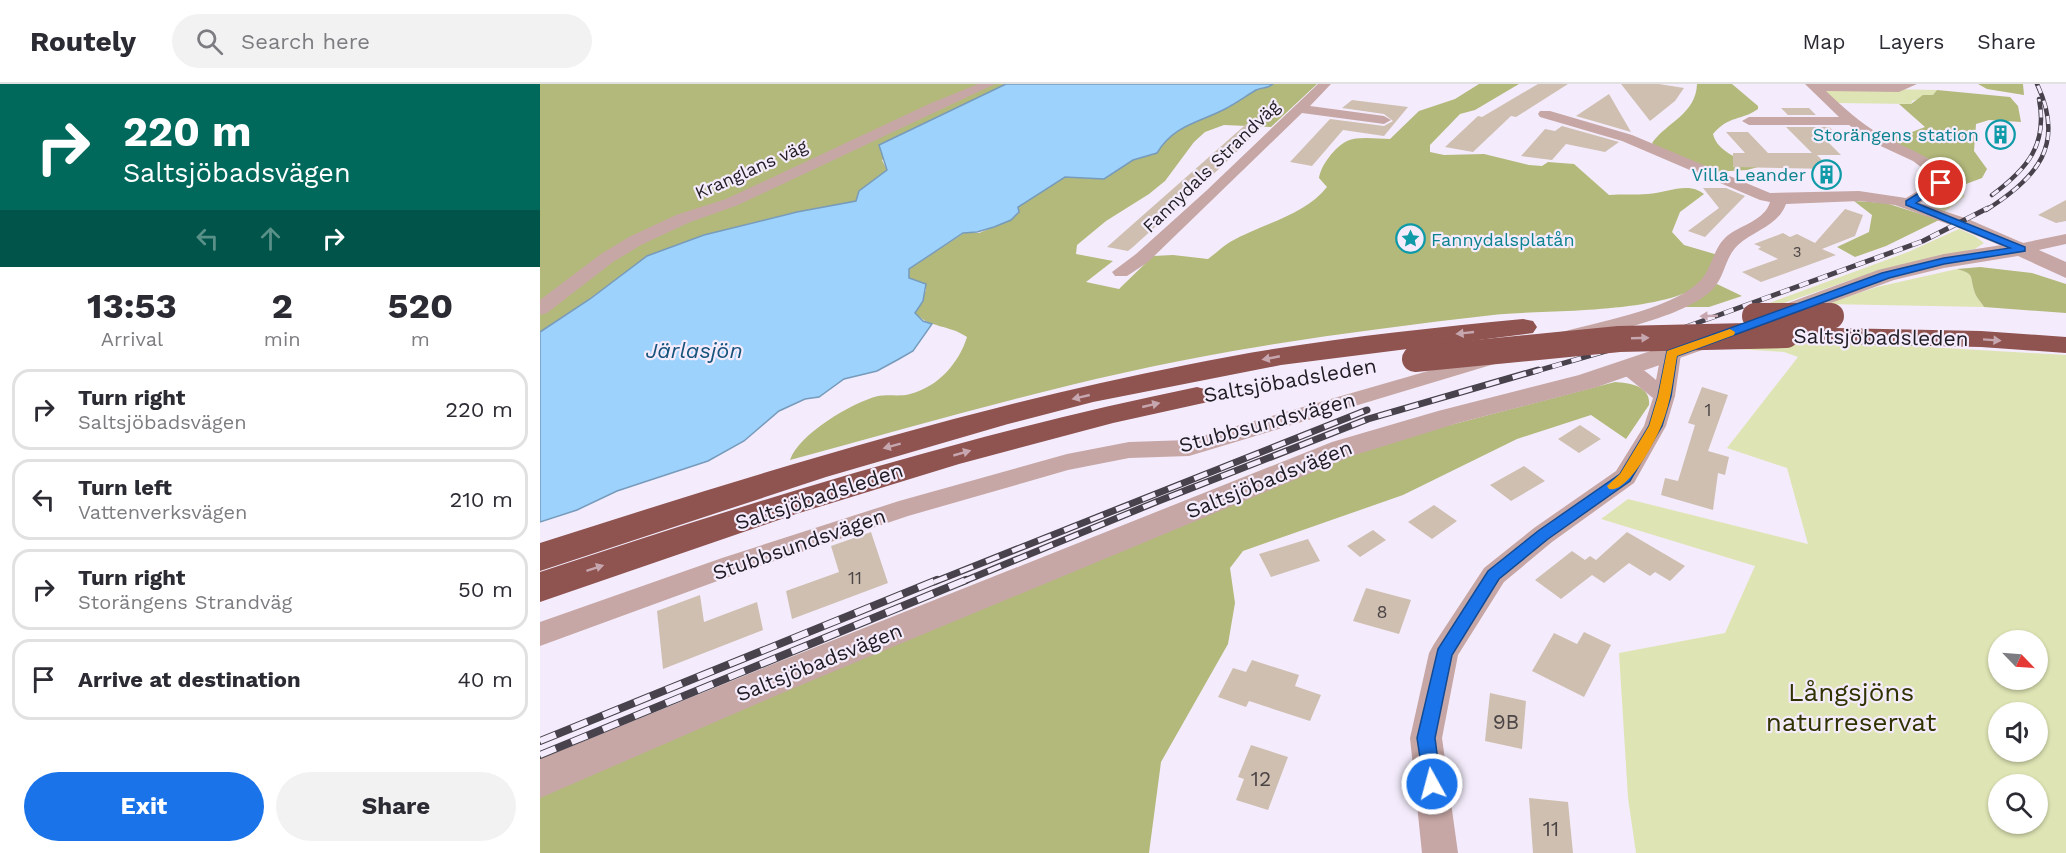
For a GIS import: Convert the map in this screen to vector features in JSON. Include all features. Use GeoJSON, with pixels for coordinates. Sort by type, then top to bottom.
{"type":"FeatureCollection","features":[{"type":"Feature","properties":{"kind":"highway","name":"Saltsjöbadsleden"},"geometry":{"type":"LineString","coordinates":[[540,556],[858,455],[1023,411],[1280,356],[1523,327],[1645,318],[1831,316],[1969,320],[2066,326]]}},
{"type":"Feature","properties":{"kind":"highway","name":"Saltsjöbadsleden"},"geometry":{"type":"LineString","coordinates":[[540,587],[866,480],[1033,433],[1160,403],[1290,378],[1415,359],[1619,339],[1786,334],[1981,339],[2066,345]]}},
{"type":"Feature","properties":{"kind":"street","name":"Kranglans väg"},"geometry":{"type":"LineString","coordinates":[[540,309],[607,258],[635,241],[682,219],[732,202],[808,165],[857,146],[934,107],[989,84]]}},
{"type":"Feature","properties":{"kind":"street","name":"Fannydals Strandväg"},"geometry":{"type":"LineString","coordinates":[[1121,272],[1142,258],[1212,194],[1324,84]]}},
{"type":"Feature","properties":{"kind":"street"},"geometry":{"type":"LineString","coordinates":[[1813,85],[1899,88],[1911,84]]}},
{"type":"Feature","properties":{"kind":"street"},"geometry":{"type":"LineString","coordinates":[[1813,85],[1853,121],[1885,143],[1926,162],[1937,170],[1942,180],[1941,183],[1909,203]]}},
{"type":"Feature","properties":{"kind":"street"},"geometry":{"type":"LineString","coordinates":[[1299,108],[1384,120]]}},
{"type":"Feature","properties":{"kind":"street"},"geometry":{"type":"LineString","coordinates":[[1545,114],[1627,138],[1753,193],[1779,199],[1874,196],[1909,203],[2021,249],[2066,271]]}},
{"type":"Feature","properties":{"kind":"street"},"geometry":{"type":"LineString","coordinates":[[1749,121],[1853,121]]}},
{"type":"Feature","properties":{"kind":"street","name":"Stubbsundsvägen"},"geometry":{"type":"LineString","coordinates":[[540,634],[732,565],[899,510],[1067,462],[1129,450],[1189,447],[1677,304],[1704,288],[1715,275],[1719,261],[1729,244],[1777,210],[1779,199]]}},
{"type":"Feature","properties":{"kind":"street"},"geometry":{"type":"LineString","coordinates":[[2021,249],[2066,239]]}},
{"type":"Feature","properties":{"kind":"street","name":"Saltsjöbadsvägen"},"geometry":{"type":"LineString","coordinates":[[540,779],[769,682],[1342,449],[1427,423],[1628,369],[1886,275],[1944,261],[2021,249]]}},
{"type":"Feature","properties":{"kind":"street"},"geometry":{"type":"LineString","coordinates":[[1972,258],[2066,277]]}},
{"type":"Feature","properties":{"kind":"street"},"geometry":{"type":"LineString","coordinates":[[1440,853],[1426,738],[1444,653],[1494,575],[1543,535],[1625,477],[1655,426],[1664,396],[1671,354]]}},
{"type":"Feature","properties":{"kind":"street"},"geometry":{"type":"LineString","coordinates":[[1628,369],[1664,396]]}},
{"type":"Feature","properties":{"kind":"green space"},"geometry":{"type":"Polygon","coordinates":[[[540,84],[1006,84],[964,105],[882,160],[887,170],[859,191],[856,201],[797,212],[704,235],[647,256],[590,299],[540,332],[540,84]]]}},
{"type":"Feature","properties":{"kind":"green space"},"geometry":{"type":"Polygon","coordinates":[[[1273,84],[1317,84],[1271,127],[1224,125],[1205,132],[1194,142],[1165,181],[1106,221],[1077,245],[1076,254],[1113,261],[1086,282],[1119,289],[1153,256],[1173,255],[1208,259],[1230,242],[1282,219],[1317,197],[1327,187],[1319,178],[1323,168],[1333,152],[1342,144],[1357,139],[1390,139],[1419,111],[1455,99],[1479,84],[1519,84],[1475,110],[1460,114],[1430,145],[1430,152],[1444,155],[1484,154],[1529,165],[1542,166],[1548,162],[1574,164],[1609,195],[1648,194],[1684,188],[1698,190],[1704,194],[1680,212],[1672,232],[1684,245],[1718,255],[1713,272],[1693,290],[1668,299],[1639,305],[1493,315],[1363,331],[1233,351],[1121,373],[1010,400],[790,460],[804,440],[841,412],[878,396],[906,395],[920,391],[946,373],[959,356],[967,337],[954,330],[933,324],[915,313],[926,290],[926,285],[909,278],[909,269],[964,233],[979,233],[1011,220],[1017,207],[1065,177],[1104,179],[1133,160],[1157,153],[1179,130],[1225,109],[1256,90],[1273,84]]]}},
{"type":"Feature","properties":{"kind":"green space"},"geometry":{"type":"Polygon","coordinates":[[[1697,84],[1732,84],[1758,106],[1758,109],[1752,113],[1724,124],[1713,134],[1719,146],[1725,151],[1758,167],[1713,172],[1660,149],[1652,143],[1692,103],[1697,84]]]}},
{"type":"Feature","properties":{"kind":"green space"},"geometry":{"type":"Polygon","coordinates":[[[1978,84],[2023,84],[2024,95],[1987,89],[1978,84]]]}},
{"type":"Feature","properties":{"kind":"green space"},"geometry":{"type":"Polygon","coordinates":[[[1830,88],[1937,90],[1933,95],[1912,101],[1911,104],[1837,103],[1825,91],[1830,88]]]}},
{"type":"Feature","properties":{"kind":"green space"},"geometry":{"type":"Polygon","coordinates":[[[1937,90],[2010,97],[2018,106],[2021,122],[1989,120],[1976,124],[1974,151],[1987,169],[1982,178],[1966,184],[1956,184],[1939,164],[1876,134],[1912,132],[1925,127],[1899,104],[1911,104],[1923,95],[1933,95],[1937,90]]]}},
{"type":"Feature","properties":{"kind":"green space"},"geometry":{"type":"Polygon","coordinates":[[[1960,192],[1965,196],[1944,212],[1936,209],[1927,200],[1936,193],[1960,192]]]}},
{"type":"Feature","properties":{"kind":"green space"},"geometry":{"type":"Polygon","coordinates":[[[1854,201],[1886,203],[1939,220],[1886,246],[1855,257],[1837,247],[1869,232],[1872,215],[1854,201]]]}},
{"type":"Feature","properties":{"kind":"green space"},"geometry":{"type":"Polygon","coordinates":[[[1959,229],[1984,243],[1975,249],[1874,272],[1781,304],[1764,305],[1908,252],[1959,229]]]}},
{"type":"Feature","properties":{"kind":"green space"},"geometry":{"type":"Polygon","coordinates":[[[1980,267],[2032,273],[2066,284],[2066,313],[1984,307],[1976,294],[1970,276],[1957,269],[1980,267]]]}},
{"type":"Feature","properties":{"kind":"green space"},"geometry":{"type":"Polygon","coordinates":[[[1957,269],[1970,276],[1976,294],[1984,307],[1825,304],[1877,287],[1957,269]]]}},
{"type":"Feature","properties":{"kind":"green space"},"geometry":{"type":"Polygon","coordinates":[[[1717,284],[1742,296],[1709,307],[1684,307],[1717,284]]]}},
{"type":"Feature","properties":{"kind":"green space","name":"Långsjöns naturreservat"},"geometry":{"type":"Polygon","coordinates":[[[1766,343],[1911,346],[2066,355],[2066,853],[1636,853],[1628,798],[1619,653],[1725,633],[1755,566],[1601,519],[1628,499],[1808,544],[1787,468],[1727,448],[1798,357],[1784,352],[1739,349],[1766,343]]]}},
{"type":"Feature","properties":{"kind":"green space"},"geometry":{"type":"Polygon","coordinates":[[[1615,382],[1638,387],[1647,394],[1649,399],[1649,405],[1626,439],[1591,415],[1517,439],[1403,495],[1243,551],[1230,568],[1235,603],[1228,644],[1161,762],[1149,853],[540,853],[540,790],[1296,477],[1389,441],[1615,382]]]}},
{"type":"Feature","properties":{"kind":"water","name":"Järlasjön"},"geometry":{"type":"Polygon","coordinates":[[[1006,84],[1273,84],[1256,90],[1225,109],[1179,130],[1157,153],[1133,160],[1104,179],[1065,177],[1018,207],[1019,212],[1011,220],[977,232],[963,233],[909,269],[909,278],[926,284],[923,301],[915,313],[923,321],[932,324],[913,351],[877,371],[844,379],[819,397],[805,399],[779,411],[744,441],[708,461],[617,491],[577,510],[540,522],[540,332],[590,299],[647,256],[704,235],[797,212],[856,201],[859,191],[887,170],[879,145],[1006,84]]]}},
{"type":"Feature","properties":{"kind":"building"},"geometry":{"type":"Polygon","coordinates":[[[1538,84],[1568,84],[1516,117],[1511,116],[1473,152],[1445,147],[1478,116],[1482,117],[1538,84]]]}},
{"type":"Feature","properties":{"kind":"building"},"geometry":{"type":"Polygon","coordinates":[[[1621,84],[1659,84],[1684,88],[1675,101],[1650,121],[1621,84]]]}},
{"type":"Feature","properties":{"kind":"building"},"geometry":{"type":"Polygon","coordinates":[[[1609,94],[1631,132],[1576,116],[1609,94]]]}},
{"type":"Feature","properties":{"kind":"building"},"geometry":{"type":"Polygon","coordinates":[[[1352,100],[1408,107],[1384,136],[1343,130],[1312,166],[1290,162],[1330,119],[1384,126],[1393,121],[1384,114],[1342,108],[1352,100]]]}},
{"type":"Feature","properties":{"kind":"building"},"geometry":{"type":"Polygon","coordinates":[[[1781,108],[1809,108],[1816,115],[1788,115],[1781,108]]]}},
{"type":"Feature","properties":{"kind":"building"},"geometry":{"type":"Polygon","coordinates":[[[1252,119],[1261,128],[1133,247],[1128,251],[1107,247],[1252,119]]]}},
{"type":"Feature","properties":{"kind":"building"},"geometry":{"type":"Polygon","coordinates":[[[1562,126],[1619,142],[1605,152],[1566,144],[1552,160],[1521,156],[1545,129],[1555,131],[1562,126]]]}},
{"type":"Feature","properties":{"kind":"building"},"geometry":{"type":"Polygon","coordinates":[[[1786,127],[1829,127],[1842,139],[1824,138],[1841,155],[1817,155],[1831,169],[1733,167],[1733,153],[1745,153],[1726,132],[1748,132],[1768,153],[1812,153],[1786,127]]]}},
{"type":"Feature","properties":{"kind":"building"},"geometry":{"type":"Polygon","coordinates":[[[1703,188],[1726,188],[1745,196],[1705,237],[1688,231],[1719,208],[1703,188]]]}},
{"type":"Feature","properties":{"kind":"building"},"geometry":{"type":"Polygon","coordinates":[[[2066,200],[2066,221],[2056,223],[2038,215],[2066,200]]]}},
{"type":"Feature","properties":{"kind":"building"},"geometry":{"type":"Polygon","coordinates":[[[1845,209],[1863,215],[1855,236],[1822,249],[1836,255],[1761,282],[1742,272],[1778,259],[1758,249],[1761,247],[1754,244],[1783,233],[1790,237],[1797,234],[1815,243],[1845,209]]]}},
{"type":"Feature","properties":{"kind":"building"},"geometry":{"type":"Polygon","coordinates":[[[1702,387],[1728,395],[1708,451],[1729,457],[1725,475],[1718,473],[1713,510],[1661,495],[1665,478],[1678,481],[1695,425],[1688,423],[1702,387]]]}},
{"type":"Feature","properties":{"kind":"building"},"geometry":{"type":"Polygon","coordinates":[[[1580,425],[1601,439],[1579,453],[1558,439],[1580,425]]]}},
{"type":"Feature","properties":{"kind":"building"},"geometry":{"type":"Polygon","coordinates":[[[1524,466],[1545,481],[1511,501],[1490,485],[1524,466]]]}},
{"type":"Feature","properties":{"kind":"building"},"geometry":{"type":"Polygon","coordinates":[[[1434,505],[1457,521],[1432,539],[1408,522],[1434,505]]]}},
{"type":"Feature","properties":{"kind":"building"},"geometry":{"type":"Polygon","coordinates":[[[1373,530],[1386,540],[1360,557],[1347,546],[1373,530]]]}},
{"type":"Feature","properties":{"kind":"building"},"geometry":{"type":"Polygon","coordinates":[[[871,532],[888,583],[792,619],[786,591],[839,572],[831,546],[871,532]]]}},
{"type":"Feature","properties":{"kind":"building"},"geometry":{"type":"Polygon","coordinates":[[[1627,532],[1685,566],[1670,581],[1655,572],[1650,576],[1629,563],[1604,583],[1592,575],[1561,599],[1535,580],[1572,551],[1585,560],[1590,556],[1596,560],[1627,532]]]}},
{"type":"Feature","properties":{"kind":"building"},"geometry":{"type":"Polygon","coordinates":[[[1308,539],[1320,561],[1271,577],[1259,554],[1308,539]]]}},
{"type":"Feature","properties":{"kind":"building"},"geometry":{"type":"Polygon","coordinates":[[[1366,588],[1411,600],[1399,634],[1353,621],[1366,588]]]}},
{"type":"Feature","properties":{"kind":"building"},"geometry":{"type":"Polygon","coordinates":[[[700,595],[704,622],[757,602],[763,630],[663,669],[657,611],[700,595]]]}},
{"type":"Feature","properties":{"kind":"building"},"geometry":{"type":"Polygon","coordinates":[[[1584,632],[1611,645],[1584,697],[1532,671],[1554,633],[1577,644],[1584,632]]]}},
{"type":"Feature","properties":{"kind":"building"},"geometry":{"type":"Polygon","coordinates":[[[1252,660],[1299,675],[1295,686],[1321,695],[1310,721],[1249,701],[1246,707],[1218,697],[1233,668],[1246,672],[1252,660]]]}},
{"type":"Feature","properties":{"kind":"building"},"geometry":{"type":"Polygon","coordinates":[[[1490,693],[1526,701],[1522,749],[1485,741],[1490,693]]]}},
{"type":"Feature","properties":{"kind":"building"},"geometry":{"type":"Polygon","coordinates":[[[1251,745],[1288,757],[1268,810],[1236,800],[1244,779],[1238,777],[1251,745]]]}},
{"type":"Feature","properties":{"kind":"building"},"geometry":{"type":"Polygon","coordinates":[[[1529,798],[1568,802],[1573,853],[1533,853],[1529,798]]]}},
{"type":"Feature","properties":{"kind":"railway"},"geometry":{"type":"LineString","coordinates":[[1986,210],[2020,185],[2042,158],[2047,142],[2048,125],[2045,106],[2037,84]]}},
{"type":"Feature","properties":{"kind":"railway"},"geometry":{"type":"LineString","coordinates":[[1992,195],[2015,176],[2032,154],[2040,130],[2039,99]]}},
{"type":"Feature","properties":{"kind":"railway"},"geometry":{"type":"LineString","coordinates":[[1533,372],[1672,332],[1923,241],[1988,208]]}},
{"type":"Feature","properties":{"kind":"railway"},"geometry":{"type":"LineString","coordinates":[[962,582],[1156,502],[1368,419],[1538,370]]}},
{"type":"Feature","properties":{"kind":"railway"},"geometry":{"type":"LineString","coordinates":[[934,582],[1367,410]]}},
{"type":"Feature","properties":{"kind":"railway"},"geometry":{"type":"LineString","coordinates":[[540,741],[937,580]]}},
{"type":"Feature","properties":{"kind":"railway"},"geometry":{"type":"LineString","coordinates":[[540,755],[966,580]]}},
{"type":"Feature","properties":{"kind":"slow traffic"},"geometry":{"type":"LineString","coordinates":[[1614,486],[1625,477],[1655,426],[1664,396],[1671,354],[1730,332]]}},
{"type":"Feature","properties":{"kind":"place","name":"Storängens station"},"geometry":{"type":"Point","coordinates":[2000,134]}},
{"type":"Feature","properties":{"kind":"place","name":"Villa Leander"},"geometry":{"type":"Point","coordinates":[1827,174]}},
{"type":"Feature","properties":{"kind":"place","name":"Fannydalsplatån"},"geometry":{"type":"Point","coordinates":[1410,239]}},
{"type":"Feature","properties":{"kind":"route"},"geometry":{"type":"LineString","coordinates":[[1432,784],[1426,738],[1444,653],[1494,575],[1543,535],[1625,477],[1655,426],[1664,396],[1671,354],[1886,275],[1944,261],[2021,249],[1909,203],[1941,183]]}}]}
